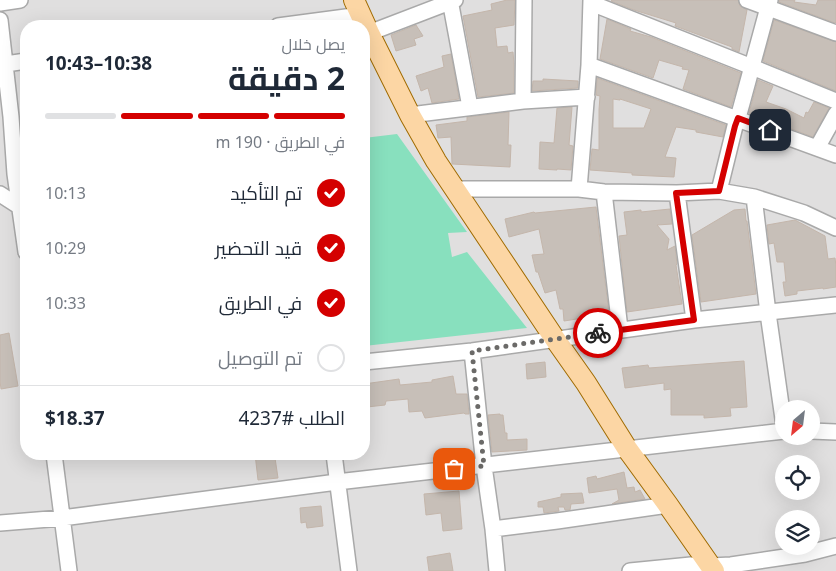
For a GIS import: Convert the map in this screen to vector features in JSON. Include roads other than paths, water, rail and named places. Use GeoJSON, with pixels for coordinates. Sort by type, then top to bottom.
{"type":"FeatureCollection","features":[{"type":"Feature","properties":{"kind":"main road"},"geometry":{"type":"LineString","coordinates":[[370,34],[410,115],[436,161],[586,383],[628,450],[712,569]]}},
{"type":"Feature","properties":{"kind":"street"},"geometry":{"type":"LineString","coordinates":[[0,3],[20,0]]}},
{"type":"Feature","properties":{"kind":"street"},"geometry":{"type":"LineString","coordinates":[[328,20],[452,0],[470,107]]}},
{"type":"Feature","properties":{"kind":"street"},"geometry":{"type":"LineString","coordinates":[[523,101],[524,0]]}},
{"type":"Feature","properties":{"kind":"street"},"geometry":{"type":"LineString","coordinates":[[747,0],[769,4],[836,33]]}},
{"type":"Feature","properties":{"kind":"street"},"geometry":{"type":"LineString","coordinates":[[579,189],[587,97],[591,2],[836,101]]}},
{"type":"Feature","properties":{"kind":"street"},"geometry":{"type":"LineString","coordinates":[[719,191],[769,4]]}},
{"type":"Feature","properties":{"kind":"street"},"geometry":{"type":"LineString","coordinates":[[0,20],[6,64],[19,116],[20,144]]}},
{"type":"Feature","properties":{"kind":"street"},"geometry":{"type":"LineString","coordinates":[[6,64],[20,62]]}},
{"type":"Feature","properties":{"kind":"street"},"geometry":{"type":"LineString","coordinates":[[589,65],[836,155]]}},
{"type":"Feature","properties":{"kind":"street"},"geometry":{"type":"LineString","coordinates":[[410,115],[523,101],[587,97]]}},
{"type":"Feature","properties":{"kind":"street"},"geometry":{"type":"LineString","coordinates":[[817,148],[836,114]]}},
{"type":"Feature","properties":{"kind":"street"},"geometry":{"type":"LineString","coordinates":[[456,189],[579,189],[604,192],[676,193],[719,191],[754,198],[804,212],[836,228]]}},
{"type":"Feature","properties":{"kind":"street"},"geometry":{"type":"LineString","coordinates":[[604,192],[620,329]]}},
{"type":"Feature","properties":{"kind":"street"},"geometry":{"type":"LineString","coordinates":[[676,193],[694,320]]}},
{"type":"Feature","properties":{"kind":"street"},"geometry":{"type":"LineString","coordinates":[[0,194],[20,207]]}},
{"type":"Feature","properties":{"kind":"street"},"geometry":{"type":"LineString","coordinates":[[754,198],[780,400]]}},
{"type":"Feature","properties":{"kind":"street"},"geometry":{"type":"LineString","coordinates":[[370,361],[472,351],[694,320],[836,305]]}},
{"type":"Feature","properties":{"kind":"street"},"geometry":{"type":"LineString","coordinates":[[472,351],[497,571]]}},
{"type":"Feature","properties":{"kind":"street"},"geometry":{"type":"LineString","coordinates":[[820,431],[836,432]]}},
{"type":"Feature","properties":{"kind":"street"},"geometry":{"type":"LineString","coordinates":[[0,523],[62,518],[337,482],[775,432]]}},
{"type":"Feature","properties":{"kind":"street"},"geometry":{"type":"LineString","coordinates":[[55,460],[69,571]]}},
{"type":"Feature","properties":{"kind":"street"},"geometry":{"type":"LineString","coordinates":[[335,460],[349,571]]}},
{"type":"Feature","properties":{"kind":"street"},"geometry":{"type":"LineString","coordinates":[[493,529],[668,505]]}},
{"type":"Feature","properties":{"kind":"street"},"geometry":{"type":"LineString","coordinates":[[630,571],[691,565],[712,569],[804,554],[836,546]]}}]}
